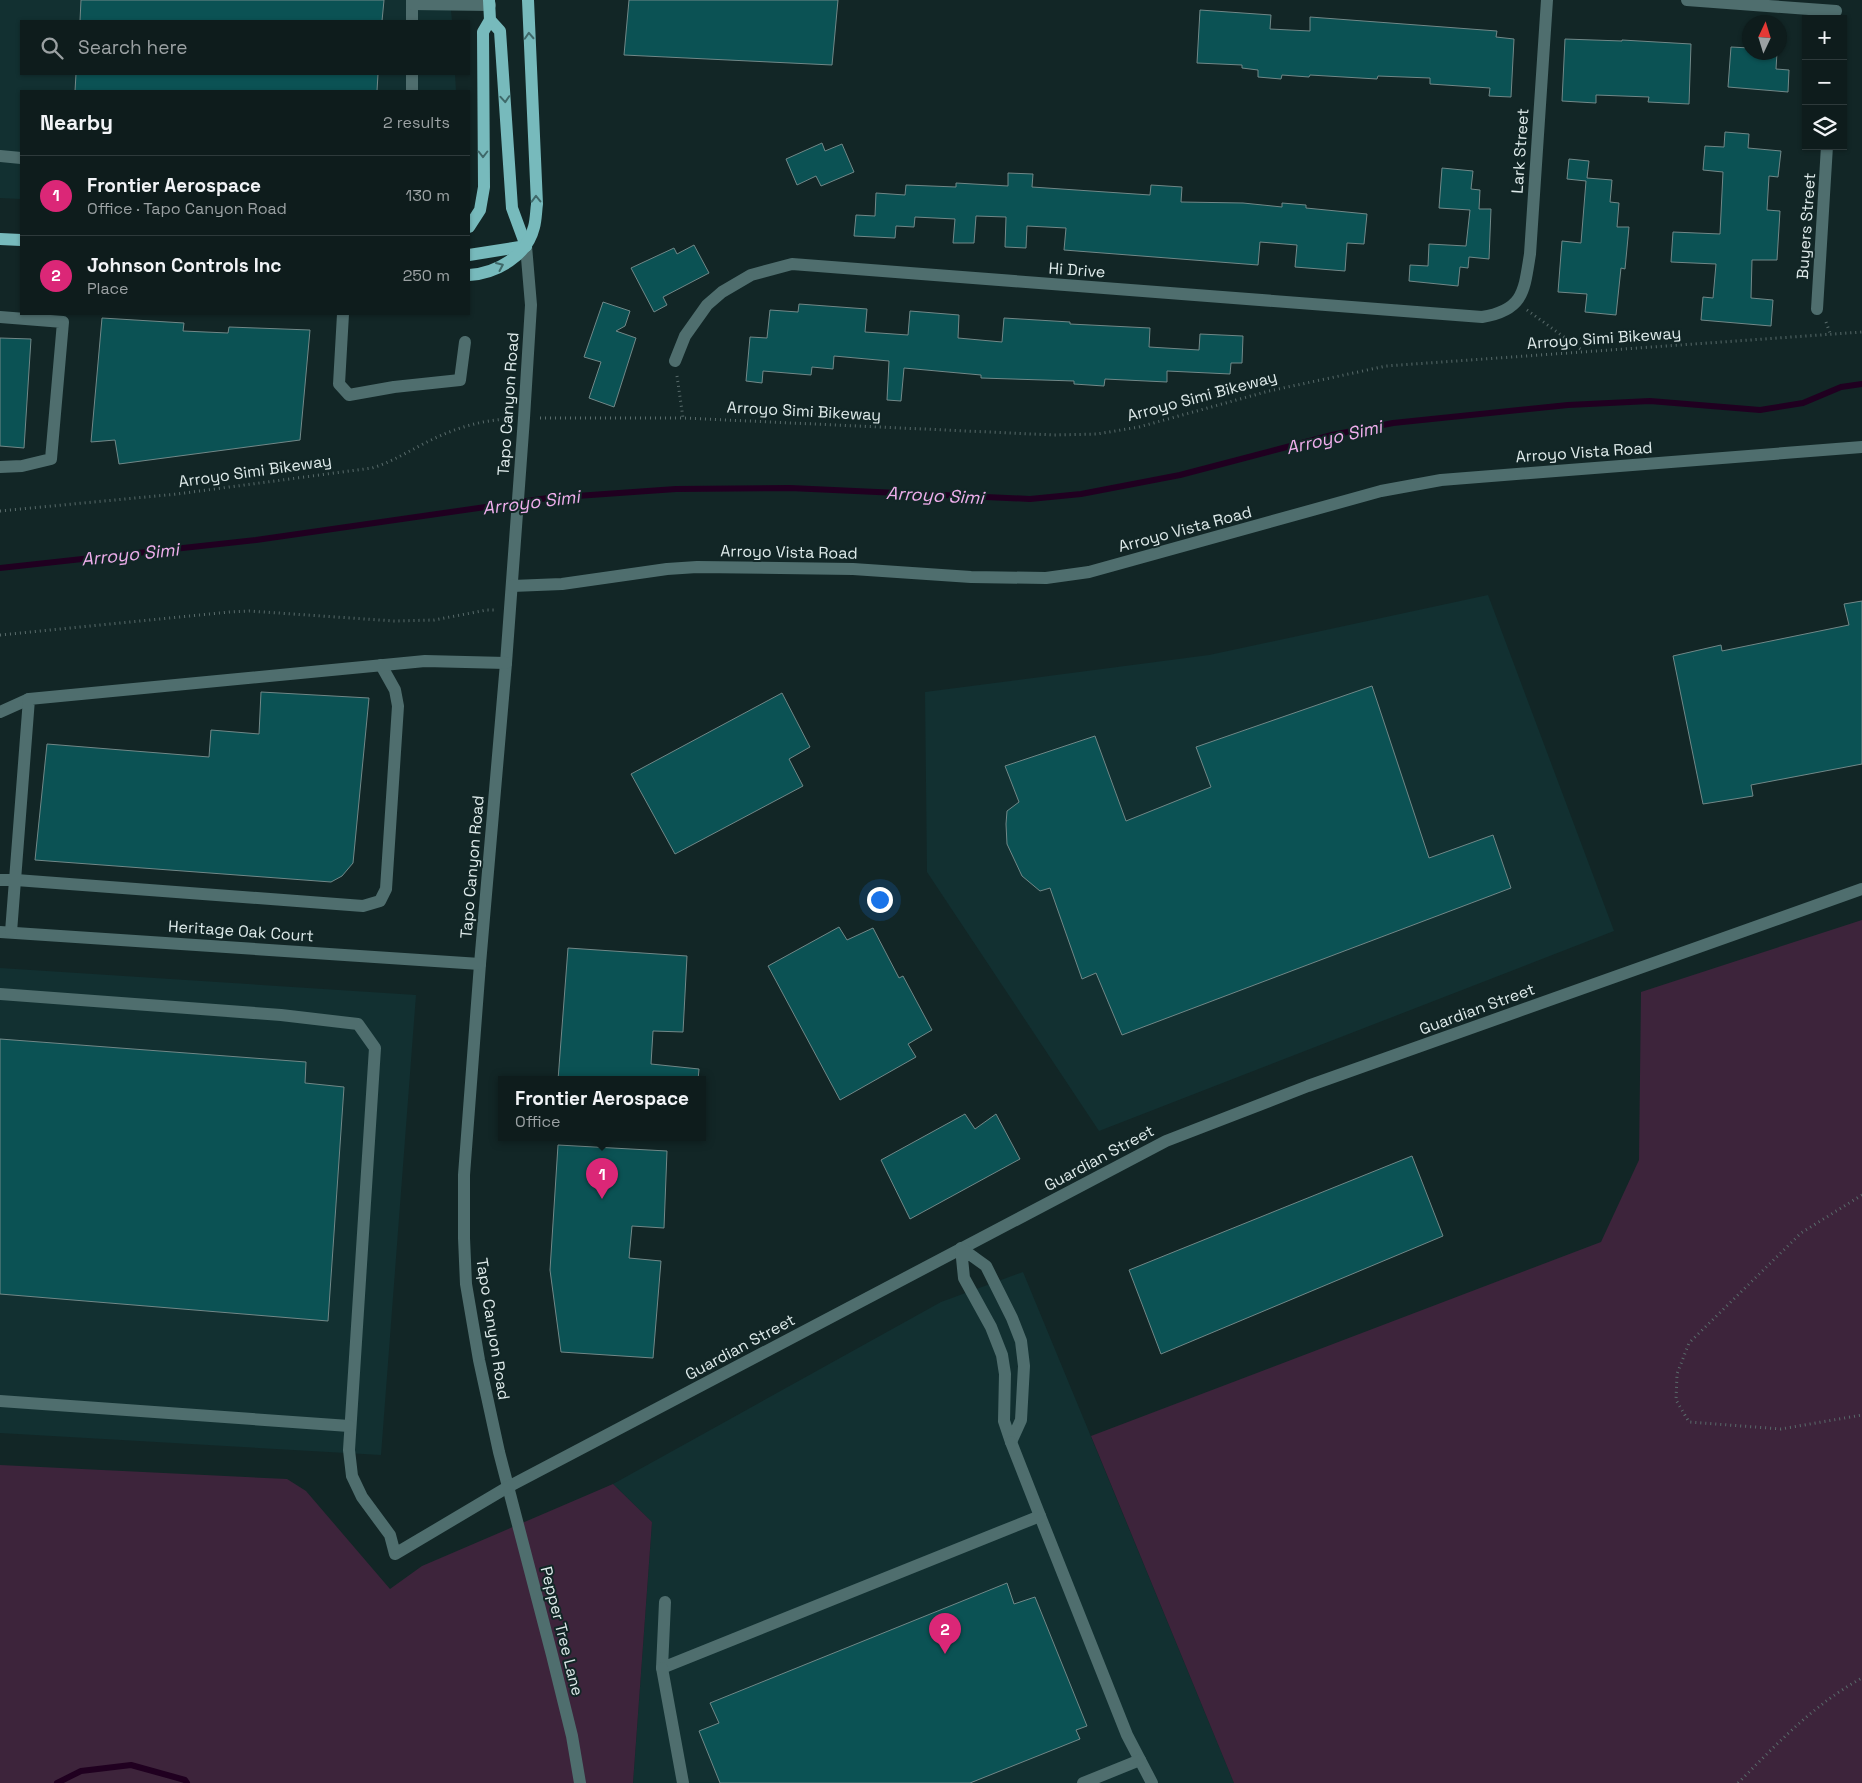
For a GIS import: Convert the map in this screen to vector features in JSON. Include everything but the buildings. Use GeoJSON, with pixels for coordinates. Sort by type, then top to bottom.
{"type":"FeatureCollection","features":[{"type":"Feature","properties":{"kind":"main road","name":"Tapo Canyon Road"},"geometry":{"type":"LineString","coordinates":[[526,246],[534,227],[537,204],[528,0]]}},
{"type":"Feature","properties":{"kind":"main road","name":"Tapo Canyon Road"},"geometry":{"type":"LineString","coordinates":[[489,3],[490,20],[500,31],[512,208],[526,246]]}},
{"type":"Feature","properties":{"kind":"main road"},"geometry":{"type":"LineString","coordinates":[[470,225],[480,210],[484,186],[483,32],[490,20]]}},
{"type":"Feature","properties":{"kind":"main road"},"geometry":{"type":"LineString","coordinates":[[0,239],[20,240]]}},
{"type":"Feature","properties":{"kind":"main road"},"geometry":{"type":"LineString","coordinates":[[470,255],[526,246]]}},
{"type":"Feature","properties":{"kind":"main road"},"geometry":{"type":"LineString","coordinates":[[470,274],[483,274],[510,262],[526,246]]}},
{"type":"Feature","properties":{"kind":"street","name":"Lark Street"},"geometry":{"type":"LineString","coordinates":[[1516,302],[1525,288],[1530,254],[1547,0]]}},
{"type":"Feature","properties":{"kind":"street"},"geometry":{"type":"LineString","coordinates":[[1687,0],[1836,10]]}},
{"type":"Feature","properties":{"kind":"street"},"geometry":{"type":"LineString","coordinates":[[412,20],[412,2],[489,3]]}},
{"type":"Feature","properties":{"kind":"street"},"geometry":{"type":"LineString","coordinates":[[412,75],[412,90]]}},
{"type":"Feature","properties":{"kind":"street","name":"Buyers Street"},"geometry":{"type":"LineString","coordinates":[[1817,309],[1827,150]]}},
{"type":"Feature","properties":{"kind":"street"},"geometry":{"type":"LineString","coordinates":[[0,156],[20,158]]}},
{"type":"Feature","properties":{"kind":"street","name":"Tapo Canyon Road"},"geometry":{"type":"LineString","coordinates":[[508,1487],[479,1360],[466,1284],[464,1175],[523,436],[531,305],[526,246]]}},
{"type":"Feature","properties":{"kind":"street","name":"Hi Drive"},"geometry":{"type":"LineString","coordinates":[[675,361],[685,336],[707,305],[722,292],[751,275],[792,264],[1482,317],[1501,314],[1516,302]]}},
{"type":"Feature","properties":{"kind":"street"},"geometry":{"type":"LineString","coordinates":[[343,315],[338,384],[349,395],[394,387],[460,380],[465,342]]}},
{"type":"Feature","properties":{"kind":"street"},"geometry":{"type":"LineString","coordinates":[[0,317],[64,318],[51,459],[22,466],[0,467]]}},
{"type":"Feature","properties":{"kind":"street","name":"Arroyo Vista Road"},"geometry":{"type":"LineString","coordinates":[[512,586],[562,584],[667,569],[698,567],[853,569],[971,577],[1046,578],[1089,572],[1381,491],[1441,480],[1862,448]]}},
{"type":"Feature","properties":{"kind":"street"},"geometry":{"type":"LineString","coordinates":[[0,712],[29,699],[425,661],[506,663]]}},
{"type":"Feature","properties":{"kind":"street"},"geometry":{"type":"LineString","coordinates":[[0,880],[363,906],[380,901],[386,889],[398,706],[395,690],[381,665]]}},
{"type":"Feature","properties":{"kind":"street"},"geometry":{"type":"LineString","coordinates":[[6,932],[16,880],[29,699]]}},
{"type":"Feature","properties":{"kind":"street","name":"Guardian Street"},"geometry":{"type":"LineString","coordinates":[[349,1426],[352,1476],[362,1497],[390,1535],[395,1554],[508,1487],[1166,1141],[1308,1086],[1862,889]]}},
{"type":"Feature","properties":{"kind":"street","name":"Heritage Oak Court"},"geometry":{"type":"LineString","coordinates":[[6,932],[480,964]]}},
{"type":"Feature","properties":{"kind":"street"},"geometry":{"type":"LineString","coordinates":[[0,994],[281,1015],[358,1024],[374,1048],[349,1426],[0,1401]]}},
{"type":"Feature","properties":{"kind":"street"},"geometry":{"type":"LineString","coordinates":[[961,1248],[964,1278],[991,1327],[1002,1354],[1005,1374],[1004,1421],[1011,1442],[1127,1735],[1152,1783]]}},
{"type":"Feature","properties":{"kind":"street"},"geometry":{"type":"LineString","coordinates":[[961,1248],[986,1266],[1012,1318],[1021,1341],[1024,1366],[1021,1420],[1011,1442]]}},
{"type":"Feature","properties":{"kind":"street","name":"Pepper Tree Lane"},"geometry":{"type":"LineString","coordinates":[[508,1487],[572,1736],[580,1783]]}},
{"type":"Feature","properties":{"kind":"street"},"geometry":{"type":"LineString","coordinates":[[662,1668],[1040,1516]]}},
{"type":"Feature","properties":{"kind":"street"},"geometry":{"type":"LineString","coordinates":[[666,1602],[662,1668],[683,1783]]}},
{"type":"Feature","properties":{"kind":"street"},"geometry":{"type":"LineString","coordinates":[[1083,1783],[1140,1760]]}},
{"type":"Feature","properties":{"kind":"path"},"geometry":{"type":"LineString","coordinates":[[1516,302],[1583,352]]}},
{"type":"Feature","properties":{"kind":"path","name":"Arroyo Simi Bikeway"},"geometry":{"type":"LineString","coordinates":[[546,418],[683,418],[1054,435],[1097,434],[1139,427],[1269,391],[1386,366],[1862,332]]}},
{"type":"Feature","properties":{"kind":"path"},"geometry":{"type":"LineString","coordinates":[[675,361],[683,418]]}},
{"type":"Feature","properties":{"kind":"path","name":"Arroyo Simi Bikeway"},"geometry":{"type":"LineString","coordinates":[[0,511],[177,494],[372,468],[385,464],[458,428],[483,421],[505,419]]}},
{"type":"Feature","properties":{"kind":"path"},"geometry":{"type":"LineString","coordinates":[[0,635],[249,611],[394,621],[434,620],[486,610],[510,611]]}},
{"type":"Feature","properties":{"kind":"path"},"geometry":{"type":"LineString","coordinates":[[1862,1195],[1801,1234],[1689,1343],[1678,1374],[1676,1400],[1689,1422],[1733,1426],[1781,1429],[1862,1414]]}},
{"type":"Feature","properties":{"kind":"path"},"geometry":{"type":"LineString","coordinates":[[1738,1783],[1789,1731],[1846,1687],[1862,1678]]}},
{"type":"Feature","properties":{"kind":"shaded area"},"geometry":{"type":"Polygon","coordinates":[[[0,0],[450,0],[452,20],[20,20],[20,75],[455,75],[456,90],[20,90],[20,199],[0,198],[0,0]]]}},
{"type":"Feature","properties":{"kind":"shaded area"},"geometry":{"type":"Polygon","coordinates":[[[1488,595],[1614,931],[1099,1131],[927,872],[925,692],[1209,655],[1488,595]]]}},
{"type":"Feature","properties":{"kind":"shaded area"},"geometry":{"type":"Polygon","coordinates":[[[1862,920],[1862,1783],[1234,1783],[1091,1436],[1601,1242],[1639,1160],[1641,992],[1862,920]]]}},
{"type":"Feature","properties":{"kind":"shaded area"},"geometry":{"type":"Polygon","coordinates":[[[0,968],[416,995],[381,1455],[0,1433],[0,968]]]}},
{"type":"Feature","properties":{"kind":"shaded area"},"geometry":{"type":"Polygon","coordinates":[[[1023,1272],[1234,1783],[633,1783],[652,1522],[613,1484],[941,1302],[1023,1272]]]}},
{"type":"Feature","properties":{"kind":"shaded area"},"geometry":{"type":"Polygon","coordinates":[[[0,1465],[287,1479],[306,1491],[390,1589],[422,1566],[613,1484],[652,1522],[633,1783],[0,1783],[0,1465]]]}},
{"type":"Feature","properties":{"kind":"waterway","name":"Arroyo Simi"},"geometry":{"type":"LineString","coordinates":[[0,568],[256,540],[548,498],[676,489],[790,488],[1030,499],[1081,494],[1180,475],[1332,435],[1393,423],[1568,405],[1650,401],[1760,410],[1803,403],[1841,387],[1862,384]]}},
{"type":"Feature","properties":{"kind":"waterway"},"geometry":{"type":"LineString","coordinates":[[57,1783],[81,1771],[131,1765],[185,1780],[187,1783]]}},
{"type":"Feature","properties":{"kind":"place","name":"Frontier Aerospace"},"geometry":{"type":"Point","coordinates":[602,1199]}},
{"type":"Feature","properties":{"kind":"place","name":"Johnson Controls Inc"},"geometry":{"type":"Point","coordinates":[945,1654]}}]}
